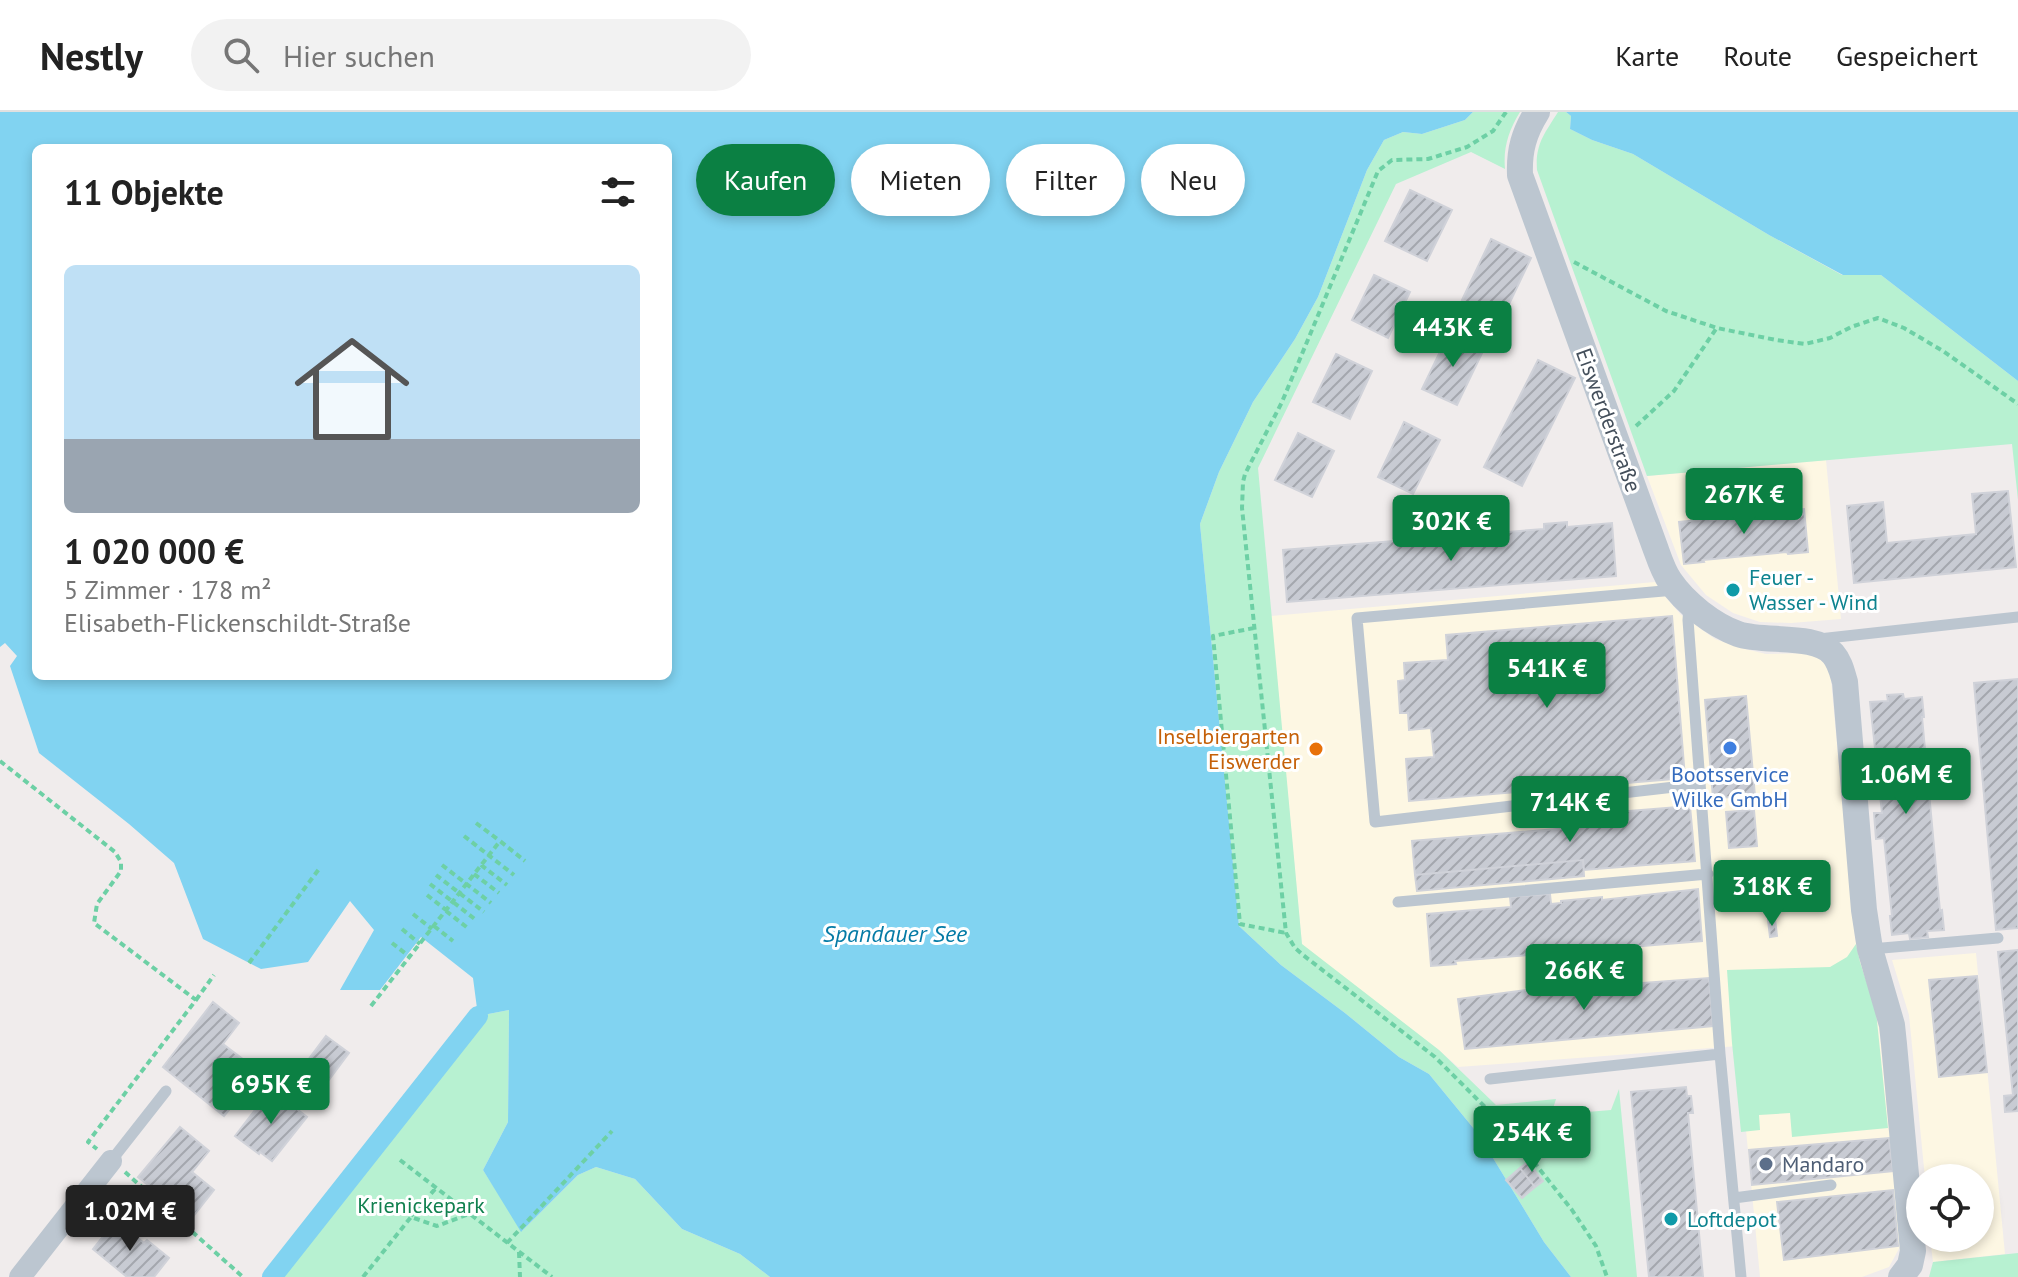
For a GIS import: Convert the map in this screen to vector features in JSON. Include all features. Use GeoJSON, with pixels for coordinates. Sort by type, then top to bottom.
{"type":"FeatureCollection","features":[{"type":"Feature","properties":{"kind":"street","name":"Eiswerderstraße"},"geometry":{"type":"LineString","coordinates":[[1537,112],[1521,144],[1520,175],[1655,547],[1670,580],[1712,620],[1737,634],[1822,645],[1832,652],[1840,665],[1845,682],[1864,910],[1870,949],[1892,1025],[1894,1044],[1913,1251],[1910,1265],[1901,1277]]}},
{"type":"Feature","properties":{"kind":"street"},"geometry":{"type":"LineString","coordinates":[[20,1277],[111,1161]]}},
{"type":"Feature","properties":{"kind":"lane"},"geometry":{"type":"LineString","coordinates":[[1700,784],[1375,822],[1357,618],[1684,596],[1708,874],[1720,1054],[1741,1277]]}},
{"type":"Feature","properties":{"kind":"lane","name":"Eiswerderstraße"},"geometry":{"type":"LineString","coordinates":[[1806,641],[2018,617]]}},
{"type":"Feature","properties":{"kind":"lane"},"geometry":{"type":"LineString","coordinates":[[1398,902],[1708,874]]}},
{"type":"Feature","properties":{"kind":"lane"},"geometry":{"type":"LineString","coordinates":[[1870,949],[1998,938]]}},
{"type":"Feature","properties":{"kind":"lane"},"geometry":{"type":"LineString","coordinates":[[1490,1079],[1720,1054]]}},
{"type":"Feature","properties":{"kind":"lane"},"geometry":{"type":"LineString","coordinates":[[111,1161],[166,1091]]}},
{"type":"Feature","properties":{"kind":"lane"},"geometry":{"type":"LineString","coordinates":[[1734,1198],[1831,1185]]}},
{"type":"Feature","properties":{"kind":"path"},"geometry":{"type":"LineString","coordinates":[[1480,141],[1493,131],[1506,112]]}},
{"type":"Feature","properties":{"kind":"path"},"geometry":{"type":"LineString","coordinates":[[1565,257],[1666,311],[1717,328],[1805,344],[1830,338],[1878,318],[1904,328],[1943,351],[2018,404]]}},
{"type":"Feature","properties":{"kind":"path"},"geometry":{"type":"LineString","coordinates":[[1628,433],[1674,391],[1717,328]]}},
{"type":"Feature","properties":{"kind":"path"},"geometry":{"type":"LineString","coordinates":[[1255,628],[1213,636],[1240,924],[1286,933]]}},
{"type":"Feature","properties":{"kind":"path"},"geometry":{"type":"LineString","coordinates":[[0,761],[115,852],[121,862],[121,871],[97,904],[94,923],[196,1000]]}},
{"type":"Feature","properties":{"kind":"path"},"geometry":{"type":"LineString","coordinates":[[476,823],[525,861]]}},
{"type":"Feature","properties":{"kind":"path"},"geometry":{"type":"LineString","coordinates":[[464,836],[514,875]]}},
{"type":"Feature","properties":{"kind":"path"},"geometry":{"type":"LineString","coordinates":[[371,1006],[500,841]]}},
{"type":"Feature","properties":{"kind":"path"},"geometry":{"type":"LineString","coordinates":[[442,865],[491,903]]}},
{"type":"Feature","properties":{"kind":"path"},"geometry":{"type":"LineString","coordinates":[[481,865],[507,885]]}},
{"type":"Feature","properties":{"kind":"path"},"geometry":{"type":"LineString","coordinates":[[249,963],[319,869]]}},
{"type":"Feature","properties":{"kind":"path"},"geometry":{"type":"LineString","coordinates":[[474,874],[499,893]]}},
{"type":"Feature","properties":{"kind":"path"},"geometry":{"type":"LineString","coordinates":[[436,875],[484,912]]}},
{"type":"Feature","properties":{"kind":"path"},"geometry":{"type":"LineString","coordinates":[[430,884],[476,920]]}},
{"type":"Feature","properties":{"kind":"path"},"geometry":{"type":"LineString","coordinates":[[427,895],[469,929]]}},
{"type":"Feature","properties":{"kind":"path"},"geometry":{"type":"LineString","coordinates":[[413,914],[453,941]]}},
{"type":"Feature","properties":{"kind":"path"},"geometry":{"type":"LineString","coordinates":[[402,929],[420,944]]}},
{"type":"Feature","properties":{"kind":"path"},"geometry":{"type":"LineString","coordinates":[[392,943],[410,957]]}},
{"type":"Feature","properties":{"kind":"path"},"geometry":{"type":"LineString","coordinates":[[214,975],[88,1142],[241,1275]]}},
{"type":"Feature","properties":{"kind":"path"},"geometry":{"type":"LineString","coordinates":[[507,1243],[612,1131]]}},
{"type":"Feature","properties":{"kind":"path"},"geometry":{"type":"LineString","coordinates":[[400,1160],[552,1277]]}},
{"type":"Feature","properties":{"kind":"path"},"geometry":{"type":"LineString","coordinates":[[363,1277],[436,1188]]}},
{"type":"Feature","properties":{"kind":"path"},"geometry":{"type":"LineString","coordinates":[[411,1217],[437,1226],[469,1214]]}},
{"type":"Feature","properties":{"kind":"path"},"geometry":{"type":"LineString","coordinates":[[519,1252],[520,1277]]}},
{"type":"Feature","properties":{"kind":"shaded area"},"geometry":{"type":"Polygon","coordinates":[[[1826,460],[1841,619],[1760,622],[1733,613],[1706,595],[1681,565],[1647,476],[1826,460]]]}},
{"type":"Feature","properties":{"kind":"shaded area"},"geometry":{"type":"Polygon","coordinates":[[[1655,582],[1681,615],[1715,639],[1766,654],[1814,653],[1830,669],[1855,938],[1879,1027],[1901,1245],[1889,1267],[1862,1277],[1760,1277],[1738,1046],[1458,1067],[1302,945],[1271,616],[1655,582]]]}},
{"type":"Feature","properties":{"kind":"shaded area"},"geometry":{"type":"Polygon","coordinates":[[[1976,953],[2005,1254],[1933,1262],[1932,1252],[1994,1252],[1994,1164],[1924,1164],[1909,1015],[1892,960],[1976,953]]]}},
{"type":"Feature","properties":{"kind":"green space"},"geometry":{"type":"Polygon","coordinates":[[[1473,112],[1520,112],[1508,139],[1505,169],[1471,152],[1396,184],[1258,468],[1302,944],[1439,1050],[1496,1105],[1556,1099],[1551,1115],[1611,1110],[1619,1089],[1637,1277],[1571,1277],[1544,1242],[1479,1135],[1429,1074],[1399,1057],[1281,965],[1239,926],[1200,524],[1219,472],[1253,402],[1295,339],[1318,297],[1367,170],[1384,140],[1403,132],[1422,134],[1465,120],[1473,112]]]}},
{"type":"Feature","properties":{"kind":"green space"},"geometry":{"type":"Polygon","coordinates":[[[1558,112],[1571,116],[1570,129],[1633,154],[1842,275],[1881,275],[2018,381],[2018,500],[2012,444],[1647,476],[1537,170],[1539,146],[1558,112]]]}},
{"type":"Feature","properties":{"kind":"green space"},"geometry":{"type":"Polygon","coordinates":[[[1856,944],[1876,1011],[1888,1128],[1792,1137],[1790,1113],[1759,1115],[1760,1130],[1741,1132],[1727,970],[1830,967],[1847,957],[1856,944]]]}},
{"type":"Feature","properties":{"kind":"green space","name":"Krienickepark"},"geometry":{"type":"Polygon","coordinates":[[[509,1010],[508,1122],[483,1170],[522,1231],[578,1175],[596,1167],[635,1179],[682,1229],[740,1254],[770,1277],[272,1277],[478,1016],[509,1010]]]}},
{"type":"Feature","properties":{"kind":"green space"},"geometry":{"type":"Polygon","coordinates":[[[2018,1253],[2018,1277],[1929,1277],[1933,1262],[2018,1253]]]}},
{"type":"Feature","properties":{"kind":"water","name":"Spandauer See"},"geometry":{"type":"Polygon","coordinates":[[[0,112],[1473,112],[1465,120],[1422,134],[1403,132],[1384,140],[1367,170],[1318,297],[1295,339],[1253,402],[1219,472],[1200,524],[1239,926],[1281,965],[1399,1057],[1429,1074],[1479,1135],[1544,1242],[1571,1277],[770,1277],[740,1254],[682,1229],[635,1179],[596,1167],[578,1175],[521,1232],[483,1170],[508,1122],[509,1010],[478,1016],[473,978],[421,937],[380,990],[340,990],[374,930],[350,901],[308,962],[261,969],[203,939],[174,863],[39,753],[10,666],[17,656],[5,643],[0,647],[0,112]]]}},
{"type":"Feature","properties":{"kind":"water"},"geometry":{"type":"Polygon","coordinates":[[[1566,112],[2018,112],[2018,381],[1881,275],[1843,275],[1633,154],[1570,129],[1571,116],[1566,112]]]}},
{"type":"Feature","properties":{"kind":"building"},"geometry":{"type":"Polygon","coordinates":[[[1410,190],[1452,210],[1427,261],[1385,241],[1410,190]]]}},
{"type":"Feature","properties":{"kind":"building"},"geometry":{"type":"Polygon","coordinates":[[[1491,239],[1531,258],[1502,319],[1462,300],[1491,239]]]}},
{"type":"Feature","properties":{"kind":"building"},"geometry":{"type":"Polygon","coordinates":[[[1374,275],[1410,292],[1388,338],[1352,320],[1374,275]]]}},
{"type":"Feature","properties":{"kind":"building"},"geometry":{"type":"Polygon","coordinates":[[[1449,333],[1484,349],[1457,405],[1422,389],[1449,333]]]}},
{"type":"Feature","properties":{"kind":"building"},"geometry":{"type":"Polygon","coordinates":[[[1336,354],[1372,371],[1350,419],[1313,402],[1336,354]]]}},
{"type":"Feature","properties":{"kind":"building"},"geometry":{"type":"Polygon","coordinates":[[[1538,360],[1575,378],[1522,486],[1484,467],[1538,360]]]}},
{"type":"Feature","properties":{"kind":"building"},"geometry":{"type":"Polygon","coordinates":[[[1404,422],[1440,440],[1413,494],[1378,477],[1404,422]]]}},
{"type":"Feature","properties":{"kind":"building"},"geometry":{"type":"Polygon","coordinates":[[[1298,433],[1334,451],[1312,497],[1275,480],[1298,433]]]}},
{"type":"Feature","properties":{"kind":"building"},"geometry":{"type":"Polygon","coordinates":[[[2008,491],[2016,567],[1854,583],[1847,506],[1883,502],[1887,543],[1976,534],[1972,494],[2008,491]]]}},
{"type":"Feature","properties":{"kind":"building"},"geometry":{"type":"Polygon","coordinates":[[[1785,508],[1785,511],[1804,509],[1808,552],[1684,564],[1679,522],[1699,520],[1699,516],[1709,515],[1710,520],[1774,514],[1774,509],[1785,508]]]}},
{"type":"Feature","properties":{"kind":"building"},"geometry":{"type":"Polygon","coordinates":[[[1567,522],[1567,527],[1612,523],[1616,576],[1287,602],[1283,550],[1544,529],[1544,524],[1567,522]]]}},
{"type":"Feature","properties":{"kind":"building"},"geometry":{"type":"Polygon","coordinates":[[[1672,616],[1685,778],[1409,801],[1406,759],[1434,757],[1431,728],[1409,730],[1408,713],[1400,713],[1398,681],[1405,680],[1404,663],[1448,660],[1446,635],[1672,616]]]}},
{"type":"Feature","properties":{"kind":"building"},"geometry":{"type":"Polygon","coordinates":[[[2018,679],[2018,928],[1996,930],[1974,683],[2018,679]]]}},
{"type":"Feature","properties":{"kind":"building"},"geometry":{"type":"Polygon","coordinates":[[[1903,694],[1904,699],[1922,697],[1944,930],[1927,931],[1928,937],[1910,939],[1909,933],[1892,935],[1884,838],[1876,839],[1874,813],[1882,813],[1870,702],[1888,701],[1887,695],[1903,694]]]}},
{"type":"Feature","properties":{"kind":"building","name":"Bootsservice Wilke GmbH"},"geometry":{"type":"Polygon","coordinates":[[[1746,696],[1755,796],[1713,798],[1705,700],[1746,696]]]}},
{"type":"Feature","properties":{"kind":"building"},"geometry":{"type":"Polygon","coordinates":[[[1690,806],[1695,861],[1584,870],[1583,860],[1415,875],[1412,841],[1580,827],[1580,815],[1690,806]]]}},
{"type":"Feature","properties":{"kind":"building"},"geometry":{"type":"Polygon","coordinates":[[[1754,810],[1757,846],[1729,848],[1726,812],[1754,810]]]}},
{"type":"Feature","properties":{"kind":"building"},"geometry":{"type":"Polygon","coordinates":[[[1583,860],[1584,876],[1417,891],[1415,875],[1583,860]]]}},
{"type":"Feature","properties":{"kind":"building"},"geometry":{"type":"Polygon","coordinates":[[[1782,876],[1784,893],[1765,896],[1766,907],[1734,910],[1730,881],[1782,876]]]}},
{"type":"Feature","properties":{"kind":"building"},"geometry":{"type":"Polygon","coordinates":[[[1698,889],[1702,941],[1606,949],[1607,957],[1565,961],[1565,952],[1455,961],[1456,964],[1431,966],[1427,914],[1511,907],[1510,897],[1550,894],[1551,904],[1698,889]]]}},
{"type":"Feature","properties":{"kind":"building"},"geometry":{"type":"Polygon","coordinates":[[[1775,919],[1777,936],[1770,937],[1768,920],[1775,919]]]}},
{"type":"Feature","properties":{"kind":"building"},"geometry":{"type":"Polygon","coordinates":[[[2018,950],[2018,1111],[2005,1112],[2004,1096],[2013,1095],[1998,952],[2018,950]]]}},
{"type":"Feature","properties":{"kind":"building"},"geometry":{"type":"Polygon","coordinates":[[[1977,976],[1987,1072],[1939,1077],[1929,980],[1977,976]]]}},
{"type":"Feature","properties":{"kind":"building"},"geometry":{"type":"Polygon","coordinates":[[[1709,978],[1713,1026],[1465,1049],[1458,999],[1602,980],[1602,986],[1709,978]]]}},
{"type":"Feature","properties":{"kind":"building"},"geometry":{"type":"Polygon","coordinates":[[[213,1002],[239,1023],[223,1044],[256,1069],[241,1087],[245,1090],[224,1116],[163,1067],[213,1002]]]}},
{"type":"Feature","properties":{"kind":"building"},"geometry":{"type":"Polygon","coordinates":[[[326,1036],[349,1053],[322,1089],[299,1072],[326,1036]]]}},
{"type":"Feature","properties":{"kind":"building","name":"Loftdepot"},"geometry":{"type":"Polygon","coordinates":[[[1686,1087],[1687,1096],[1691,1096],[1693,1113],[1688,1113],[1703,1277],[1649,1277],[1631,1092],[1686,1087]]]}},
{"type":"Feature","properties":{"kind":"building"},"geometry":{"type":"Polygon","coordinates":[[[271,1089],[307,1117],[272,1161],[235,1136],[271,1089]]]}},
{"type":"Feature","properties":{"kind":"building"},"geometry":{"type":"Polygon","coordinates":[[[180,1127],[209,1151],[192,1172],[214,1190],[191,1219],[138,1177],[180,1127]]]}},
{"type":"Feature","properties":{"kind":"building"},"geometry":{"type":"Polygon","coordinates":[[[1889,1138],[1893,1171],[1752,1185],[1749,1150],[1889,1138]]]}},
{"type":"Feature","properties":{"kind":"building"},"geometry":{"type":"Polygon","coordinates":[[[1528,1162],[1543,1181],[1535,1187],[1520,1168],[1528,1162]]]}},
{"type":"Feature","properties":{"kind":"building"},"geometry":{"type":"Polygon","coordinates":[[[1520,1168],[1535,1187],[1522,1198],[1506,1180],[1520,1168]]]}},
{"type":"Feature","properties":{"kind":"building"},"geometry":{"type":"Polygon","coordinates":[[[1893,1190],[1898,1246],[1784,1260],[1777,1202],[1893,1190]]]}},
{"type":"Feature","properties":{"kind":"building"},"geometry":{"type":"Polygon","coordinates":[[[132,1197],[152,1214],[146,1222],[126,1205],[132,1197]]]}},
{"type":"Feature","properties":{"kind":"building"},"geometry":{"type":"Polygon","coordinates":[[[116,1220],[169,1258],[154,1277],[127,1277],[93,1249],[116,1220]]]}},
{"type":"Feature","properties":{"kind":"waterway"},"geometry":{"type":"LineString","coordinates":[[272,1277],[478,1016]]}},
{"type":"Feature","properties":{"kind":"place","name":"Feuer - Wasser - Wind"},"geometry":{"type":"Point","coordinates":[1733,590]}},
{"type":"Feature","properties":{"kind":"place","name":"Bootsservice Wilke GmbH"},"geometry":{"type":"Point","coordinates":[1730,748]}},
{"type":"Feature","properties":{"kind":"place","name":"Inselbiergarten Eiswerder"},"geometry":{"type":"Point","coordinates":[1316,749]}},
{"type":"Feature","properties":{"kind":"place","name":"Mandaro"},"geometry":{"type":"Point","coordinates":[1766,1164]}},
{"type":"Feature","properties":{"kind":"place","name":"Loftdepot"},"geometry":{"type":"Point","coordinates":[1671,1219]}}]}
